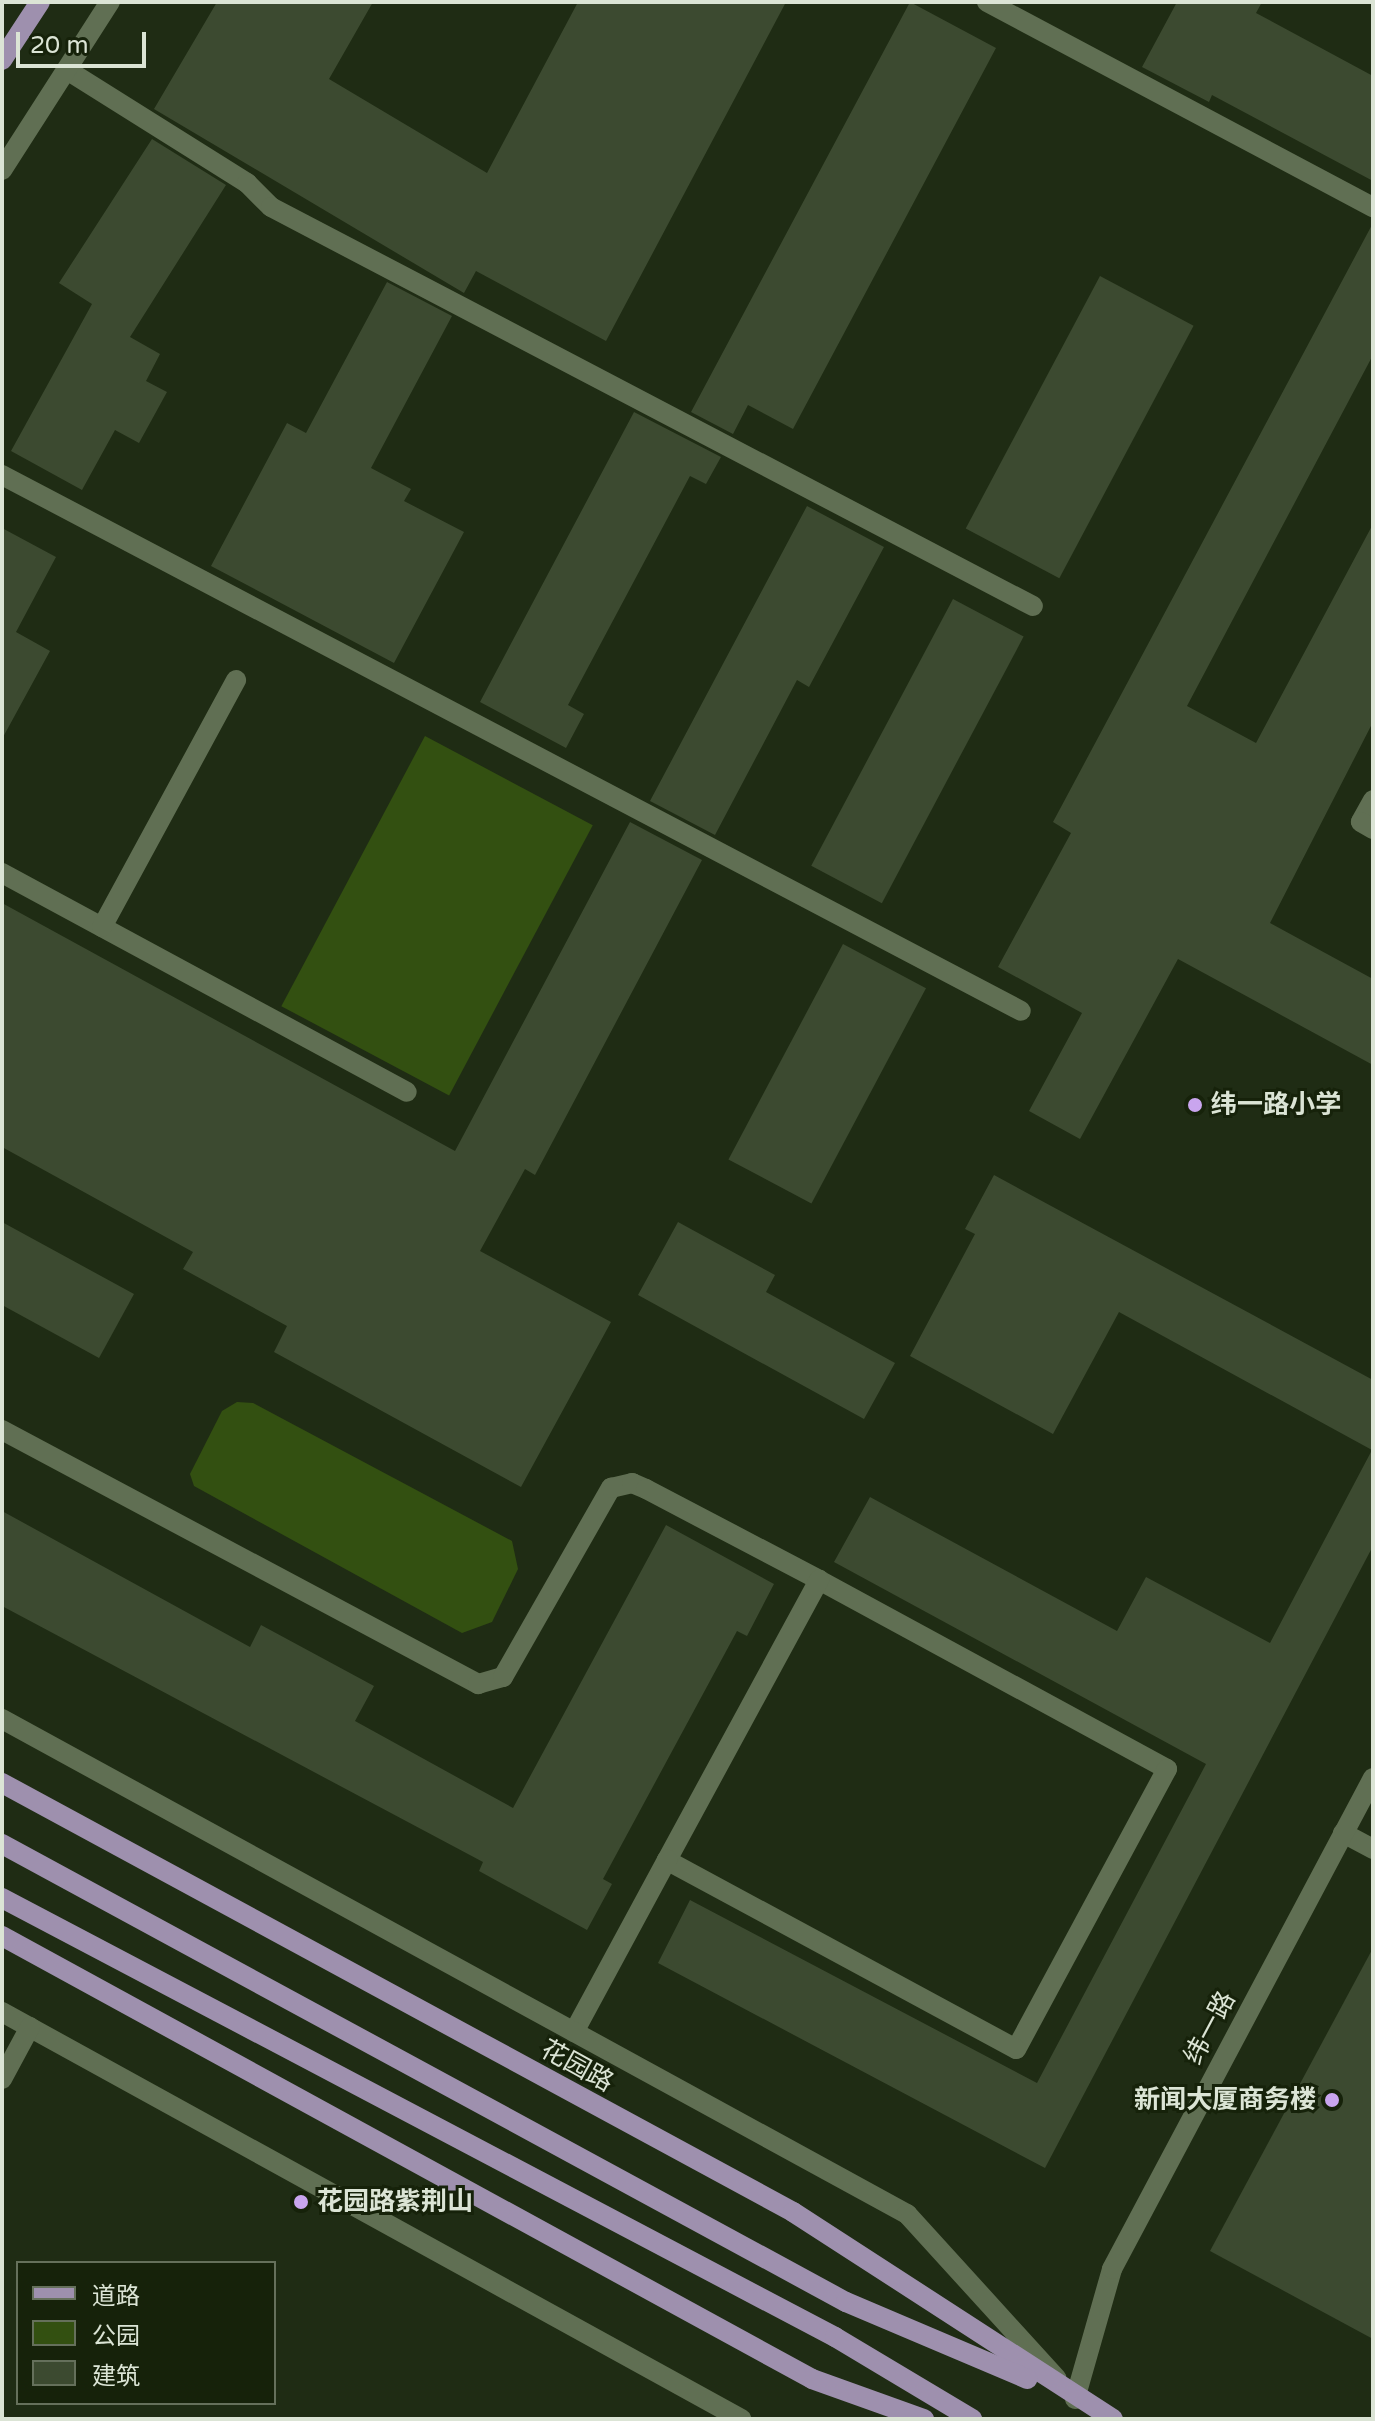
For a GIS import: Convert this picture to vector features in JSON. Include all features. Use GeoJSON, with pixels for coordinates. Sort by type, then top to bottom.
{"type":"FeatureCollection","features":[{"type":"Feature","properties":{"kind":"main road"},"geometry":{"type":"LineString","coordinates":[[2,60],[40,2]]}},
{"type":"Feature","properties":{"kind":"main road","name":"花园路"},"geometry":{"type":"LineString","coordinates":[[2,1783],[793,2212],[1075,2399],[1113,2419]]}},
{"type":"Feature","properties":{"kind":"main road"},"geometry":{"type":"LineString","coordinates":[[2,1844],[846,2302],[1075,2399]]}},
{"type":"Feature","properties":{"kind":"main road"},"geometry":{"type":"LineString","coordinates":[[2,1898],[835,2337],[972,2419]]}},
{"type":"Feature","properties":{"kind":"main road"},"geometry":{"type":"LineString","coordinates":[[2,1936],[812,2379],[924,2419]]}},
{"type":"Feature","properties":{"kind":"street"},"geometry":{"type":"LineString","coordinates":[[2,170],[110,2]]}},
{"type":"Feature","properties":{"kind":"street"},"geometry":{"type":"LineString","coordinates":[[987,2],[1373,207]]}},
{"type":"Feature","properties":{"kind":"street"},"geometry":{"type":"LineString","coordinates":[[67,70],[247,183],[271,207],[1033,606]]}},
{"type":"Feature","properties":{"kind":"street"},"geometry":{"type":"LineString","coordinates":[[2,475],[1021,1011]]}},
{"type":"Feature","properties":{"kind":"street"},"geometry":{"type":"LineString","coordinates":[[102,927],[236,680]]}},
{"type":"Feature","properties":{"kind":"street"},"geometry":{"type":"LineString","coordinates":[[1373,800],[1361,822],[1373,829]]}},
{"type":"Feature","properties":{"kind":"street"},"geometry":{"type":"LineString","coordinates":[[2,873],[407,1092]]}},
{"type":"Feature","properties":{"kind":"street"},"geometry":{"type":"LineString","coordinates":[[2,1430],[478,1684],[503,1677],[611,1488],[632,1483],[819,1580],[1167,1769],[1016,2049],[667,1860]]}},
{"type":"Feature","properties":{"kind":"street"},"geometry":{"type":"LineString","coordinates":[[574,2032],[819,1580]]}},
{"type":"Feature","properties":{"kind":"street"},"geometry":{"type":"LineString","coordinates":[[2,1719],[907,2214],[1075,2399]]}},
{"type":"Feature","properties":{"kind":"street","name":"纬一路"},"geometry":{"type":"LineString","coordinates":[[1075,2399],[1112,2269],[1373,1778]]}},
{"type":"Feature","properties":{"kind":"street"},"geometry":{"type":"LineString","coordinates":[[1343,1833],[1373,1849]]}},
{"type":"Feature","properties":{"kind":"street"},"geometry":{"type":"LineString","coordinates":[[2,2012],[741,2419]]}},
{"type":"Feature","properties":{"kind":"street"},"geometry":{"type":"LineString","coordinates":[[2,2079],[30,2027]]}},
{"type":"Feature","properties":{"kind":"green space"},"geometry":{"type":"Polygon","coordinates":[[[425,736],[593,825],[449,1095],[281,1006],[425,736]]]}},
{"type":"Feature","properties":{"kind":"green space"},"geometry":{"type":"Polygon","coordinates":[[[237,1402],[253,1403],[512,1541],[518,1569],[492,1622],[462,1633],[194,1486],[190,1474],[222,1411],[237,1402]]]}},
{"type":"Feature","properties":{"kind":"building"},"geometry":{"type":"Polygon","coordinates":[[[217,2],[373,2],[329,79],[487,173],[578,2],[786,2],[606,341],[476,271],[464,293],[154,109],[217,2]]]}},
{"type":"Feature","properties":{"kind":"building"},"geometry":{"type":"Polygon","coordinates":[[[910,2],[996,48],[793,429],[748,405],[733,434],[691,412],[910,2]]]}},
{"type":"Feature","properties":{"kind":"building"},"geometry":{"type":"Polygon","coordinates":[[[1177,2],[1262,2],[1256,13],[1373,76],[1373,181],[1212,95],[1209,102],[1142,67],[1177,2]]]}},
{"type":"Feature","properties":{"kind":"building"},"geometry":{"type":"Polygon","coordinates":[[[152,139],[226,185],[130,337],[160,354],[146,381],[167,392],[139,443],[115,430],[82,490],[11,451],[92,304],[59,283],[152,139]]]}},
{"type":"Feature","properties":{"kind":"building"},"geometry":{"type":"Polygon","coordinates":[[[1373,223],[1373,355],[1187,706],[1256,743],[1373,524],[1373,722],[1270,923],[1373,979],[1373,1065],[1178,959],[1080,1139],[1029,1111],[1082,1013],[998,967],[1071,833],[1053,822],[1373,223]]]}},
{"type":"Feature","properties":{"kind":"building"},"geometry":{"type":"Polygon","coordinates":[[[1100,276],[1194,326],[1059,578],[966,529],[1100,276]]]}},
{"type":"Feature","properties":{"kind":"building"},"geometry":{"type":"Polygon","coordinates":[[[387,282],[452,316],[371,468],[411,489],[404,501],[464,532],[394,663],[211,566],[287,423],[306,433],[387,282]]]}},
{"type":"Feature","properties":{"kind":"building"},"geometry":{"type":"Polygon","coordinates":[[[634,412],[721,457],[706,484],[690,476],[568,705],[584,714],[566,748],[480,702],[634,412]]]}},
{"type":"Feature","properties":{"kind":"building"},"geometry":{"type":"Polygon","coordinates":[[[807,506],[884,547],[809,687],[797,680],[715,835],[650,801],[807,506]]]}},
{"type":"Feature","properties":{"kind":"building"},"geometry":{"type":"Polygon","coordinates":[[[2,528],[56,557],[16,632],[50,651],[2,739],[2,528]]]}},
{"type":"Feature","properties":{"kind":"building"},"geometry":{"type":"Polygon","coordinates":[[[953,599],[1024,637],[882,903],[811,866],[953,599]]]}},
{"type":"Feature","properties":{"kind":"building"},"geometry":{"type":"Polygon","coordinates":[[[630,822],[702,860],[535,1175],[525,1169],[480,1251],[611,1322],[521,1487],[274,1352],[287,1326],[183,1269],[193,1252],[2,1147],[2,903],[455,1151],[630,822]]]}},
{"type":"Feature","properties":{"kind":"building"},"geometry":{"type":"Polygon","coordinates":[[[843,944],[926,988],[811,1204],[728,1159],[843,944]]]}},
{"type":"Feature","properties":{"kind":"building"},"geometry":{"type":"Polygon","coordinates":[[[994,1175],[1373,1380],[1373,1546],[1045,2168],[658,1963],[690,1900],[1037,2083],[1206,1764],[834,1562],[870,1497],[1117,1631],[1146,1577],[1270,1643],[1372,1450],[1119,1312],[1053,1434],[910,1356],[975,1234],[965,1229],[994,1175]]]}},
{"type":"Feature","properties":{"kind":"building"},"geometry":{"type":"Polygon","coordinates":[[[2,1222],[134,1294],[99,1358],[2,1305],[2,1222]]]}},
{"type":"Feature","properties":{"kind":"building"},"geometry":{"type":"Polygon","coordinates":[[[678,1222],[775,1275],[766,1292],[895,1363],[864,1419],[638,1295],[678,1222]]]}},
{"type":"Feature","properties":{"kind":"building"},"geometry":{"type":"Polygon","coordinates":[[[2,1511],[250,1647],[261,1625],[374,1686],[355,1721],[513,1808],[666,1525],[774,1584],[747,1636],[737,1631],[603,1879],[612,1884],[587,1930],[479,1871],[483,1862],[2,1606],[2,1511]]]}},
{"type":"Feature","properties":{"kind":"building","name":"新闻大厦商务楼"},"geometry":{"type":"Polygon","coordinates":[[[1373,1948],[1373,2339],[1210,2251],[1373,1948]]]}},
{"type":"Feature","properties":{"kind":"place","name":"纬一路小学"},"geometry":{"type":"Point","coordinates":[1195,1105]}},
{"type":"Feature","properties":{"kind":"place","name":"新闻大厦商务楼"},"geometry":{"type":"Point","coordinates":[1332,2100]}},
{"type":"Feature","properties":{"kind":"place","name":"花园路紫荆山"},"geometry":{"type":"Point","coordinates":[301,2202]}}]}
